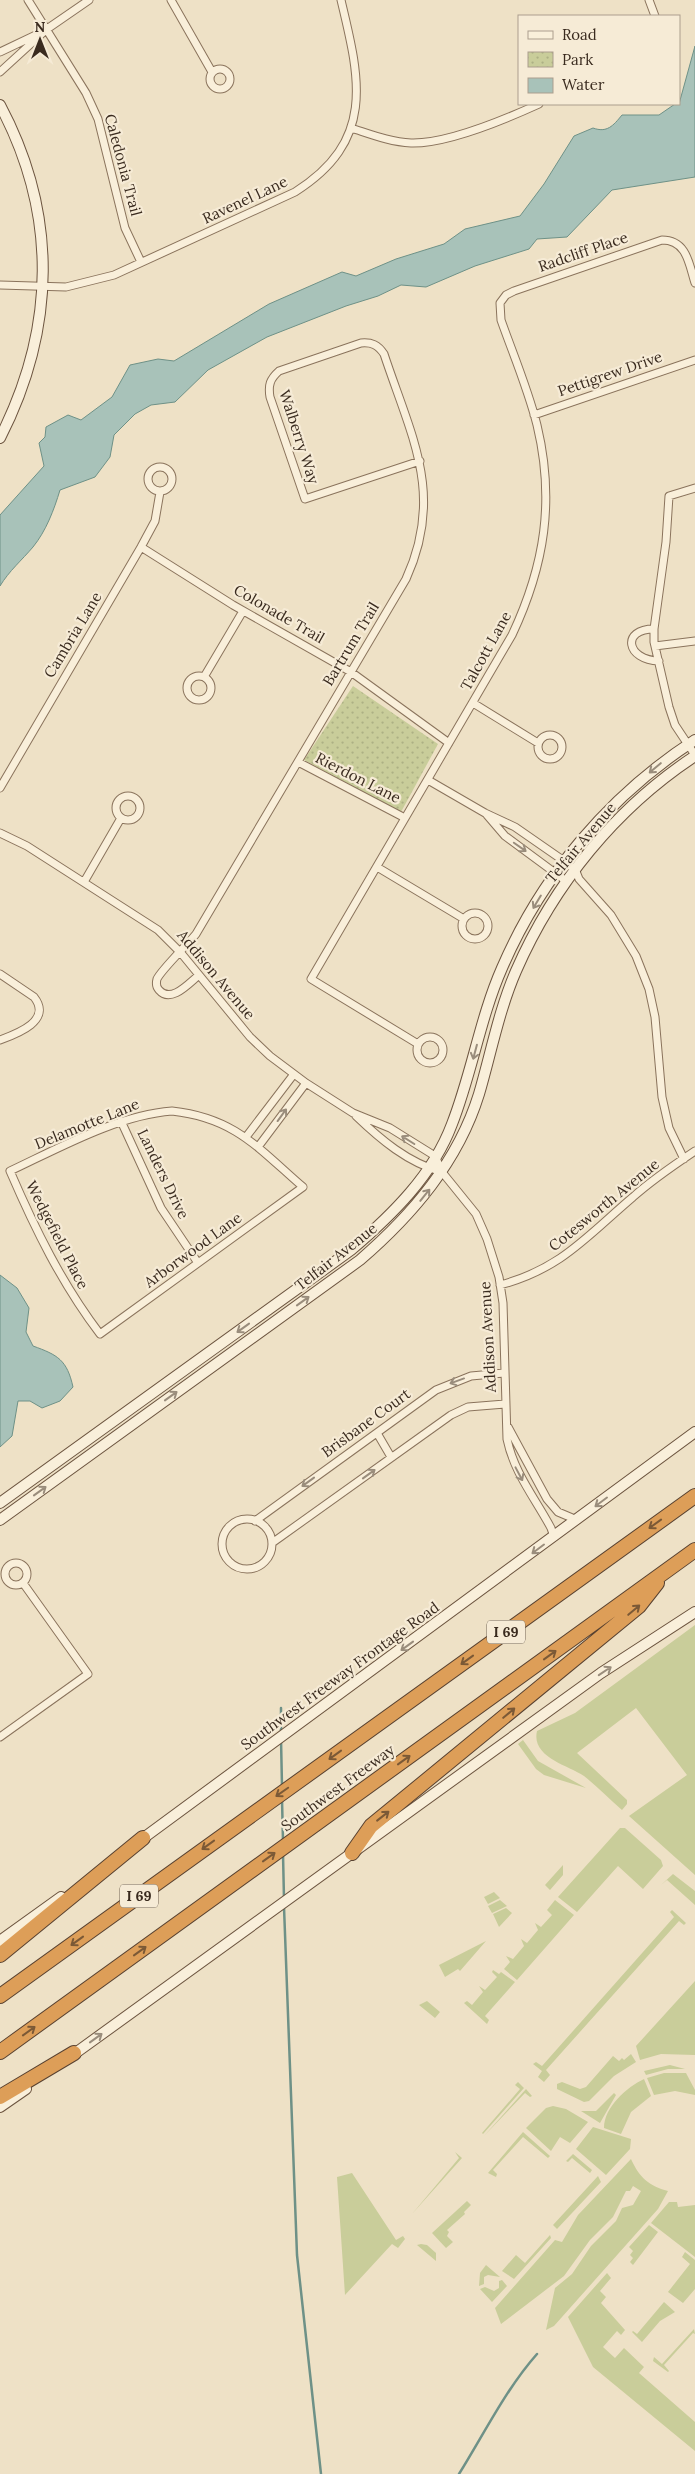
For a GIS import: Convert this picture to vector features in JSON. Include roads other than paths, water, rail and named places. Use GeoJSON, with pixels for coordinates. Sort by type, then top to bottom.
{"type":"FeatureCollection","features":[{"type":"Feature","properties":{"kind":"highway","name":"Southwest Freeway"},"geometry":{"type":"LineString","coordinates":[[0,1996],[695,1496]]}},
{"type":"Feature","properties":{"kind":"highway","name":"Southwest Freeway"},"geometry":{"type":"LineString","coordinates":[[0,2052],[695,1550]]}},
{"type":"Feature","properties":{"kind":"highway"},"geometry":{"type":"LineString","coordinates":[[352,1853],[371,1826],[639,1606],[666,1571]]}},
{"type":"Feature","properties":{"kind":"highway"},"geometry":{"type":"LineString","coordinates":[[0,1955],[143,1838]]}},
{"type":"Feature","properties":{"kind":"highway"},"geometry":{"type":"LineString","coordinates":[[0,2098],[74,2053]]}},
{"type":"Feature","properties":{"kind":"street","name":"Caledonia Trail"},"geometry":{"type":"LineString","coordinates":[[28,0],[86,93],[98,119],[126,228],[141,262]]}},
{"type":"Feature","properties":{"kind":"street"},"geometry":{"type":"LineString","coordinates":[[0,72],[47,29],[89,0]]}},
{"type":"Feature","properties":{"kind":"street"},"geometry":{"type":"LineString","coordinates":[[172,0],[212,72]]}},
{"type":"Feature","properties":{"kind":"street","name":"Ravenel Lane"},"geometry":{"type":"LineString","coordinates":[[0,285],[66,287],[114,275],[296,192],[314,180],[328,168],[351,128],[358,94],[357,72],[341,0]]}},
{"type":"Feature","properties":{"kind":"street"},"geometry":{"type":"LineString","coordinates":[[650,0],[655,15]]}},
{"type":"Feature","properties":{"kind":"street"},"geometry":{"type":"LineString","coordinates":[[0,52],[47,29]]}},
{"type":"Feature","properties":{"kind":"street"},"geometry":{"type":"LineString","coordinates":[[0,105],[17,137],[31,176],[38,210],[43,287],[40,320],[31,362],[11,416],[0,438]]}},
{"type":"Feature","properties":{"kind":"street"},"geometry":{"type":"LineString","coordinates":[[351,128],[396,142],[429,142],[453,136],[536,105]]}},
{"type":"Feature","properties":{"kind":"street","name":"Radcliff Place"},"geometry":{"type":"LineString","coordinates":[[500,303],[506,295],[514,291],[662,240],[671,240],[679,243],[683,248],[695,283]]}},
{"type":"Feature","properties":{"kind":"street","name":"Talcott Lane"},"geometry":{"type":"LineString","coordinates":[[418,1044],[311,979],[512,635],[528,603],[538,569],[545,535],[544,461],[534,415],[501,320],[500,303]]}},
{"type":"Feature","properties":{"kind":"street","name":"Bartrum Trail"},"geometry":{"type":"LineString","coordinates":[[199,975],[177,993],[169,995],[157,988],[156,981],[161,973],[181,953],[196,934],[406,579],[417,553],[425,508],[420,461],[384,354],[375,344],[361,343],[279,370],[270,382]]}},
{"type":"Feature","properties":{"kind":"street","name":"Pettigrew Drive"},"geometry":{"type":"LineString","coordinates":[[534,415],[695,360]]}},
{"type":"Feature","properties":{"kind":"street","name":"Walberry Way"},"geometry":{"type":"LineString","coordinates":[[270,382],[270,397],[305,500],[420,461]]}},
{"type":"Feature","properties":{"kind":"street"},"geometry":{"type":"LineString","coordinates":[[695,488],[668,496],[666,542],[654,629],[655,646],[668,707],[691,743],[695,756]]}},
{"type":"Feature","properties":{"kind":"street","name":"Cambria Lane"},"geometry":{"type":"LineString","coordinates":[[0,788],[142,547],[155,521],[160,492]]}},
{"type":"Feature","properties":{"kind":"street","name":"Colonade Trail"},"geometry":{"type":"LineString","coordinates":[[142,547],[244,611],[351,672],[450,743]]}},
{"type":"Feature","properties":{"kind":"street"},"geometry":{"type":"LineString","coordinates":[[204,677],[244,611]]}},
{"type":"Feature","properties":{"kind":"street"},"geometry":{"type":"LineString","coordinates":[[654,629],[637,632],[633,637],[632,648],[635,654],[646,661],[659,661]]}},
{"type":"Feature","properties":{"kind":"street"},"geometry":{"type":"LineString","coordinates":[[655,646],[695,640]]}},
{"type":"Feature","properties":{"kind":"street"},"geometry":{"type":"LineString","coordinates":[[473,703],[538,743]]}},
{"type":"Feature","properties":{"kind":"street","name":"Telfair Avenue"},"geometry":{"type":"LineString","coordinates":[[0,1504],[352,1250],[401,1203],[435,1156],[454,1118],[501,970],[520,930],[555,873],[564,860],[611,808],[661,763],[691,743]]}},
{"type":"Feature","properties":{"kind":"street","name":"Telfair Avenue"},"geometry":{"type":"LineString","coordinates":[[0,1520],[360,1260],[412,1211],[442,1172],[465,1129],[478,1096],[515,972],[538,925],[574,869],[619,818],[648,791],[695,756]]}},
{"type":"Feature","properties":{"kind":"street","name":"Rierdon Lane"},"geometry":{"type":"LineString","coordinates":[[298,762],[405,818]]}},
{"type":"Feature","properties":{"kind":"street"},"geometry":{"type":"LineString","coordinates":[[428,780],[485,813],[515,827],[564,860],[574,869],[579,879],[611,915],[624,934],[649,989],[655,1017],[662,1097],[669,1128],[684,1159]]}},
{"type":"Feature","properties":{"kind":"street"},"geometry":{"type":"LineString","coordinates":[[485,813],[505,836],[566,881]]}},
{"type":"Feature","properties":{"kind":"street"},"geometry":{"type":"LineString","coordinates":[[84,882],[122,818]]}},
{"type":"Feature","properties":{"kind":"street","name":"Addison Avenue"},"geometry":{"type":"LineString","coordinates":[[0,833],[84,882],[158,930],[181,953],[250,1037],[306,1083],[353,1113],[390,1128],[435,1156],[442,1172],[476,1214],[487,1239],[500,1285],[504,1373],[511,1456],[516,1470],[547,1521],[554,1537]]}},
{"type":"Feature","properties":{"kind":"street"},"geometry":{"type":"LineString","coordinates":[[377,867],[464,919]]}},
{"type":"Feature","properties":{"kind":"street"},"geometry":{"type":"LineString","coordinates":[[0,974],[34,997],[38,1012],[37,1018],[30,1027],[0,1040]]}},
{"type":"Feature","properties":{"kind":"street"},"geometry":{"type":"LineString","coordinates":[[246,1137],[294,1074]]}},
{"type":"Feature","properties":{"kind":"street"},"geometry":{"type":"LineString","coordinates":[[258,1147],[306,1083]]}},
{"type":"Feature","properties":{"kind":"street","name":"Delamotte Lane"},"geometry":{"type":"LineString","coordinates":[[10,1171],[122,1121],[154,1112],[172,1111],[191,1113],[219,1122],[246,1137],[303,1187]]}},
{"type":"Feature","properties":{"kind":"street","name":"Addison Avenue"},"geometry":{"type":"LineString","coordinates":[[353,1113],[382,1141],[427,1168],[442,1172]]}},
{"type":"Feature","properties":{"kind":"street","name":"Landers Drive"},"geometry":{"type":"LineString","coordinates":[[122,1121],[161,1208],[198,1263]]}},
{"type":"Feature","properties":{"kind":"street","name":"Cotesworth Avenue"},"geometry":{"type":"LineString","coordinates":[[500,1285],[527,1278],[567,1255],[634,1196],[695,1151]]}},
{"type":"Feature","properties":{"kind":"street","name":"Wedgefield Place"},"geometry":{"type":"LineString","coordinates":[[10,1171],[53,1264],[76,1303],[100,1334]]}},
{"type":"Feature","properties":{"kind":"street","name":"Arborwood Lane"},"geometry":{"type":"LineString","coordinates":[[100,1334],[303,1187]]}},
{"type":"Feature","properties":{"kind":"street","name":"Brisbane Court"},"geometry":{"type":"LineString","coordinates":[[504,1373],[471,1376],[436,1390],[254,1521],[242,1520],[227,1528],[221,1544],[226,1559],[239,1569],[255,1568],[268,1559],[272,1543],[451,1415],[468,1407],[506,1404]]}},
{"type":"Feature","properties":{"kind":"street","name":"Addison Avenue"},"geometry":{"type":"LineString","coordinates":[[508,1427],[547,1499],[558,1512],[577,1520]]}},
{"type":"Feature","properties":{"kind":"street","name":"Southwest Freeway Frontage Road"},"geometry":{"type":"LineString","coordinates":[[0,1941],[248,1762],[695,1432]]}},
{"type":"Feature","properties":{"kind":"street"},"geometry":{"type":"LineString","coordinates":[[376,1433],[391,1458]]}},
{"type":"Feature","properties":{"kind":"street"},"geometry":{"type":"LineString","coordinates":[[254,1521],[266,1528],[272,1543]]}},
{"type":"Feature","properties":{"kind":"street"},"geometry":{"type":"LineString","coordinates":[[0,1737],[88,1674],[23,1583]]}},
{"type":"Feature","properties":{"kind":"street"},"geometry":{"type":"LineString","coordinates":[[0,2107],[601,1673],[695,1612]]}},
{"type":"Feature","properties":{"kind":"water"},"geometry":{"type":"Polygon","coordinates":[[[695,46],[695,177],[612,190],[567,237],[537,239],[529,249],[475,266],[426,287],[401,285],[378,296],[346,306],[267,337],[208,370],[175,402],[151,405],[135,414],[114,435],[110,457],[95,477],[60,490],[42,534],[0,586],[0,515],[44,466],[39,443],[45,437],[46,427],[68,415],[81,420],[112,397],[130,365],[158,359],[174,361],[269,304],[342,272],[356,276],[396,259],[444,244],[465,229],[520,216],[544,184],[574,136],[593,128],[602,130],[609,128],[622,115],[659,115],[674,105],[680,105],[695,46]]]}},
{"type":"Feature","properties":{"kind":"water"},"geometry":{"type":"Polygon","coordinates":[[[0,1275],[17,1288],[29,1308],[26,1332],[33,1346],[49,1352],[60,1360],[68,1370],[73,1387],[60,1401],[42,1408],[30,1401],[18,1401],[12,1436],[0,1447],[0,1275]]]}},
{"type":"Feature","properties":{"kind":"waterway"},"geometry":{"type":"LineString","coordinates":[[281,1708],[281,1731]]}},
{"type":"Feature","properties":{"kind":"waterway"},"geometry":{"type":"LineString","coordinates":[[281,1739],[282,1786]]}},
{"type":"Feature","properties":{"kind":"waterway"},"geometry":{"type":"LineString","coordinates":[[282,1799],[283,1841]]}},
{"type":"Feature","properties":{"kind":"waterway"},"geometry":{"type":"LineString","coordinates":[[283,1854],[284,1899]]}},
{"type":"Feature","properties":{"kind":"waterway"},"geometry":{"type":"LineString","coordinates":[[284,1907],[297,2255],[321,2474]]}},
{"type":"Feature","properties":{"kind":"waterway"},"geometry":{"type":"LineString","coordinates":[[459,2474],[505,2397],[537,2354]]}}]}
